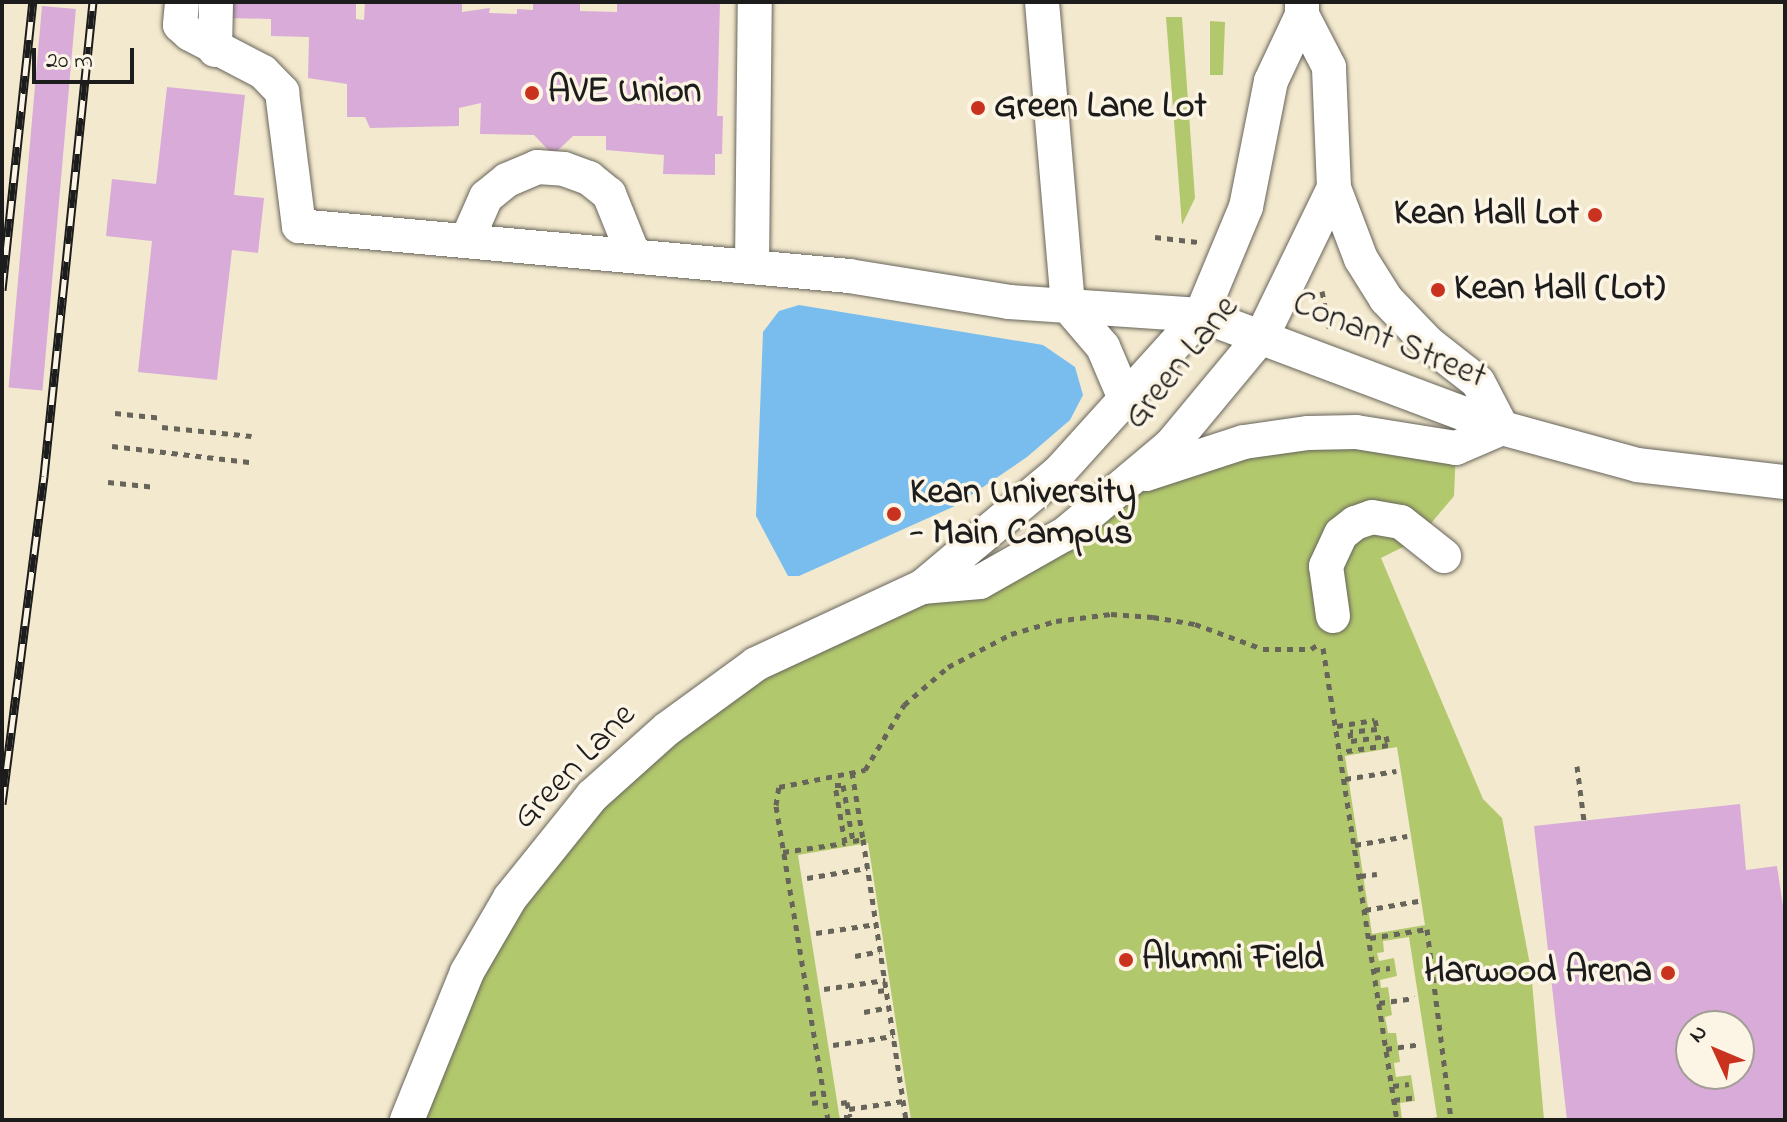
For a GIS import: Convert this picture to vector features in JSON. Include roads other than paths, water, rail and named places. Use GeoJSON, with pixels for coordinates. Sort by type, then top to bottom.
{"type":"FeatureCollection","features":[{"type":"Feature","properties":{"kind":"street"},"geometry":{"type":"LineString","coordinates":[[182,2],[180,25],[215,50]]}},
{"type":"Feature","properties":{"kind":"street"},"geometry":{"type":"LineString","coordinates":[[215,50],[216,2]]}},
{"type":"Feature","properties":{"kind":"street"},"geometry":{"type":"LineString","coordinates":[[1042,2],[1068,306],[1103,347],[1126,401]]}},
{"type":"Feature","properties":{"kind":"street","name":"Green Lane"},"geometry":{"type":"LineString","coordinates":[[922,587],[991,577],[1065,534],[1140,476],[1263,334],[1334,188],[1329,67],[1302,9]]}},
{"type":"Feature","properties":{"kind":"street","name":"Green Lane"},"geometry":{"type":"LineString","coordinates":[[407,1120],[467,972],[510,898],[592,796],[645,746],[756,664],[922,587],[1060,471],[1201,315],[1246,207],[1271,81],[1302,9]]}},
{"type":"Feature","properties":{"kind":"street"},"geometry":{"type":"LineString","coordinates":[[752,267],[755,12]]}},
{"type":"Feature","properties":{"kind":"street","name":"Conant Street"},"geometry":{"type":"LineString","coordinates":[[215,50],[263,72],[282,92],[299,226],[752,267],[1068,306],[1201,315],[1263,334],[1343,370],[1502,428],[1637,465],[1785,482]]}},
{"type":"Feature","properties":{"kind":"street"},"geometry":{"type":"LineString","coordinates":[[467,240],[486,197],[507,180],[537,167],[564,169],[589,178],[609,194],[634,256]]}},
{"type":"Feature","properties":{"kind":"street","name":"Conant Street"},"geometry":{"type":"LineString","coordinates":[[1334,188],[1361,259],[1386,299],[1428,343],[1478,382],[1502,428]]}},
{"type":"Feature","properties":{"kind":"street","name":"Conant Street"},"geometry":{"type":"LineString","coordinates":[[1140,476],[1244,442],[1356,432],[1456,448],[1502,428]]}},
{"type":"Feature","properties":{"kind":"street"},"geometry":{"type":"LineString","coordinates":[[1333,616],[1326,566],[1341,534],[1355,523],[1372,517],[1401,522],[1444,556]]}},
{"type":"Feature","properties":{"kind":"water"},"geometry":{"type":"Polygon","coordinates":[[[799,305],[1043,345],[1075,367],[1083,395],[1070,420],[1027,457],[955,506],[799,576],[788,576],[756,516],[763,332],[779,311],[799,305]]]}},
{"type":"Feature","properties":{"kind":"railway"},"geometry":{"type":"LineString","coordinates":[[2,290],[33,2]]}},
{"type":"Feature","properties":{"kind":"railway"},"geometry":{"type":"LineString","coordinates":[[2,804],[44,476],[93,2]]}},
{"type":"Feature","properties":{"kind":"place","name":"AVE Union"},"geometry":{"type":"Point","coordinates":[532,93]}},
{"type":"Feature","properties":{"kind":"place","name":"Green Lane Lot"},"geometry":{"type":"Point","coordinates":[978,108]}},
{"type":"Feature","properties":{"kind":"place","name":"Kean Hall Lot"},"geometry":{"type":"Point","coordinates":[1595,215]}},
{"type":"Feature","properties":{"kind":"place","name":"Kean Hall (Lot)"},"geometry":{"type":"Point","coordinates":[1438,290]}},
{"type":"Feature","properties":{"kind":"place","name":"Kean University - Main Campus"},"geometry":{"type":"Point","coordinates":[894,514]}},
{"type":"Feature","properties":{"kind":"place","name":"Alumni Field"},"geometry":{"type":"Point","coordinates":[1126,960]}},
{"type":"Feature","properties":{"kind":"place","name":"Harwood Arena"},"geometry":{"type":"Point","coordinates":[1668,973]}}]}
